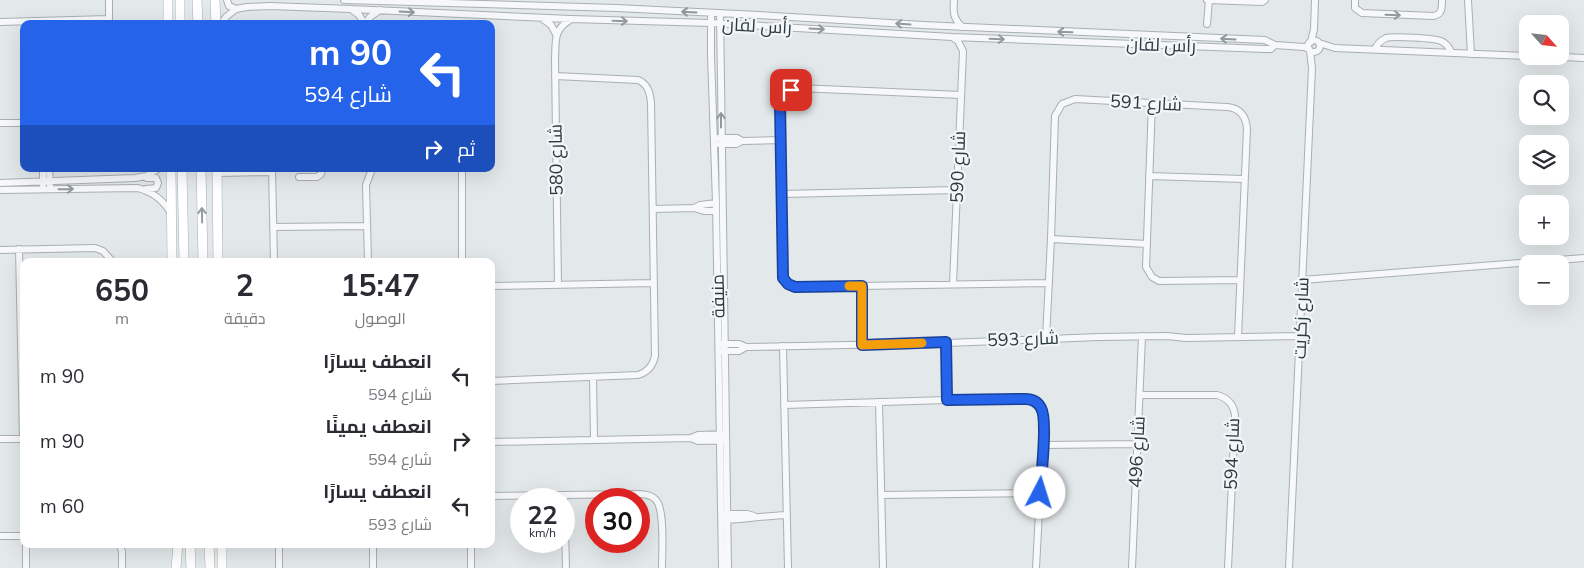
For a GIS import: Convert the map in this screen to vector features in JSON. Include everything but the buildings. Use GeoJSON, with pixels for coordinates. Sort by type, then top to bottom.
{"type":"FeatureCollection","features":[{"type":"Feature","properties":{"kind":"main road"},"geometry":{"type":"LineString","coordinates":[[168,0],[168,20]]}},
{"type":"Feature","properties":{"kind":"main road"},"geometry":{"type":"LineString","coordinates":[[180,0],[180,20]]}},
{"type":"Feature","properties":{"kind":"main road"},"geometry":{"type":"LineString","coordinates":[[197,0],[198,20]]}},
{"type":"Feature","properties":{"kind":"main road"},"geometry":{"type":"LineString","coordinates":[[215,0],[216,20]]}},
{"type":"Feature","properties":{"kind":"main road"},"geometry":{"type":"LineString","coordinates":[[171,172],[172,258]]}},
{"type":"Feature","properties":{"kind":"main road"},"geometry":{"type":"LineString","coordinates":[[182,172],[184,258]]}},
{"type":"Feature","properties":{"kind":"main road"},"geometry":{"type":"LineString","coordinates":[[201,172],[203,258]]}},
{"type":"Feature","properties":{"kind":"main road"},"geometry":{"type":"LineString","coordinates":[[217,172],[218,258]]}},
{"type":"Feature","properties":{"kind":"main road"},"geometry":{"type":"LineString","coordinates":[[176,568],[178,548]]}},
{"type":"Feature","properties":{"kind":"main road"},"geometry":{"type":"LineString","coordinates":[[190,548],[191,568]]}},
{"type":"Feature","properties":{"kind":"main road"},"geometry":{"type":"LineString","coordinates":[[209,548],[210,568]]}},
{"type":"Feature","properties":{"kind":"main road"},"geometry":{"type":"LineString","coordinates":[[222,548],[222,568]]}},
{"type":"Feature","properties":{"kind":"street"},"geometry":{"type":"LineString","coordinates":[[109,0],[109,20]]}},
{"type":"Feature","properties":{"kind":"street"},"geometry":{"type":"LineString","coordinates":[[224,20],[236,9],[229,6],[227,0]]}},
{"type":"Feature","properties":{"kind":"street","name":"رأس لفان"},"geometry":{"type":"LineString","coordinates":[[344,0],[478,2],[720,13],[962,27],[1265,40],[1275,45],[1305,47],[1519,56]]}},
{"type":"Feature","properties":{"kind":"street"},"geometry":{"type":"LineString","coordinates":[[954,0],[953,14],[955,20],[962,27]]}},
{"type":"Feature","properties":{"kind":"street"},"geometry":{"type":"LineString","coordinates":[[1207,24],[1208,0],[1262,2],[1265,0]]}},
{"type":"Feature","properties":{"kind":"street","name":"شارع زكريت"},"geometry":{"type":"LineString","coordinates":[[1289,568],[1315,0]]}},
{"type":"Feature","properties":{"kind":"street"},"geometry":{"type":"LineString","coordinates":[[1355,0],[1355,8],[1362,13],[1433,16],[1442,10],[1442,0]]}},
{"type":"Feature","properties":{"kind":"street"},"geometry":{"type":"LineString","coordinates":[[1468,0],[1471,54]]}},
{"type":"Feature","properties":{"kind":"street","name":"رأس لفان"},"geometry":{"type":"LineString","coordinates":[[236,9],[259,6],[351,8],[541,18],[719,24],[952,37],[1265,49],[1271,49],[1275,45]]}},
{"type":"Feature","properties":{"kind":"street"},"geometry":{"type":"LineString","coordinates":[[351,8],[362,20]]}},
{"type":"Feature","properties":{"kind":"street"},"geometry":{"type":"LineString","coordinates":[[368,20],[380,10]]}},
{"type":"Feature","properties":{"kind":"street","name":"منيفة"},"geometry":{"type":"LineString","coordinates":[[711,13],[718,141],[724,517],[722,568]]}},
{"type":"Feature","properties":{"kind":"street","name":"منيفة"},"geometry":{"type":"LineString","coordinates":[[720,13],[721,58],[716,211],[722,347]]}},
{"type":"Feature","properties":{"kind":"street"},"geometry":{"type":"LineString","coordinates":[[944,26],[953,14]]}},
{"type":"Feature","properties":{"kind":"street"},"geometry":{"type":"LineString","coordinates":[[541,18],[551,25],[556,34],[561,26],[571,19]]}},
{"type":"Feature","properties":{"kind":"street"},"geometry":{"type":"LineString","coordinates":[[0,22],[20,22]]}},
{"type":"Feature","properties":{"kind":"street"},"geometry":{"type":"LineString","coordinates":[[923,35],[924,25]]}},
{"type":"Feature","properties":{"kind":"street","name":"شارع 580"},"geometry":{"type":"LineString","coordinates":[[556,34],[558,285]]}},
{"type":"Feature","properties":{"kind":"street"},"geometry":{"type":"LineString","coordinates":[[952,37],[958,41],[963,51],[969,42],[978,38]]}},
{"type":"Feature","properties":{"kind":"street"},"geometry":{"type":"LineString","coordinates":[[1375,49],[1377,44],[1383,40],[1397,37],[1439,40],[1446,44],[1451,52]]}},
{"type":"Feature","properties":{"kind":"street","name":"شارع 590"},"geometry":{"type":"LineString","coordinates":[[954,284],[963,51]]}},
{"type":"Feature","properties":{"kind":"street"},"geometry":{"type":"LineString","coordinates":[[1569,57],[1584,58]]}},
{"type":"Feature","properties":{"kind":"street"},"geometry":{"type":"LineString","coordinates":[[495,381],[638,375],[644,373],[652,366],[655,356],[650,94],[646,85],[638,80],[555,76]]}},
{"type":"Feature","properties":{"kind":"street"},"geometry":{"type":"LineString","coordinates":[[961,95],[794,89],[788,91],[781,100],[782,275],[785,282],[795,287],[1049,283]]}},
{"type":"Feature","properties":{"kind":"street","name":"شارع 591"},"geometry":{"type":"LineString","coordinates":[[1046,338],[1054,121],[1058,108],[1074,99],[1227,107],[1238,110],[1245,118],[1247,124],[1238,337]]}},
{"type":"Feature","properties":{"kind":"street"},"geometry":{"type":"LineString","coordinates":[[1152,103],[1146,244],[1146,267],[1149,274],[1155,279],[1163,281],[1239,280]]}},
{"type":"Feature","properties":{"kind":"street"},"geometry":{"type":"LineString","coordinates":[[0,124],[20,123]]}},
{"type":"Feature","properties":{"kind":"street"},"geometry":{"type":"LineString","coordinates":[[718,141],[737,138],[742,141],[781,140]]}},
{"type":"Feature","properties":{"kind":"street"},"geometry":{"type":"LineString","coordinates":[[44,172],[50,189]]}},
{"type":"Feature","properties":{"kind":"street"},"geometry":{"type":"LineString","coordinates":[[43,189],[48,172]]}},
{"type":"Feature","properties":{"kind":"street"},"geometry":{"type":"LineString","coordinates":[[135,178],[146,176],[153,172]]}},
{"type":"Feature","properties":{"kind":"street"},"geometry":{"type":"LineString","coordinates":[[272,172],[274,258]]}},
{"type":"Feature","properties":{"kind":"street"},"geometry":{"type":"LineString","coordinates":[[299,177],[317,177],[321,172]]}},
{"type":"Feature","properties":{"kind":"street"},"geometry":{"type":"LineString","coordinates":[[368,258],[366,184],[371,172]]}},
{"type":"Feature","properties":{"kind":"street"},"geometry":{"type":"LineString","coordinates":[[462,172],[462,258]]}},
{"type":"Feature","properties":{"kind":"street"},"geometry":{"type":"LineString","coordinates":[[1149,176],[1244,179]]}},
{"type":"Feature","properties":{"kind":"street"},"geometry":{"type":"LineString","coordinates":[[0,182],[153,177],[156,178],[158,183],[154,189],[0,190]]}},
{"type":"Feature","properties":{"kind":"street"},"geometry":{"type":"LineString","coordinates":[[138,188],[158,197],[165,203],[172,215]]}},
{"type":"Feature","properties":{"kind":"street"},"geometry":{"type":"LineString","coordinates":[[782,194],[957,190]]}},
{"type":"Feature","properties":{"kind":"street"},"geometry":{"type":"LineString","coordinates":[[653,209],[694,208],[700,205],[716,203]]}},
{"type":"Feature","properties":{"kind":"street"},"geometry":{"type":"LineString","coordinates":[[694,208],[700,211],[716,211]]}},
{"type":"Feature","properties":{"kind":"street"},"geometry":{"type":"LineString","coordinates":[[273,228],[367,226]]}},
{"type":"Feature","properties":{"kind":"street"},"geometry":{"type":"LineString","coordinates":[[1051,239],[1146,244]]}},
{"type":"Feature","properties":{"kind":"street"},"geometry":{"type":"LineString","coordinates":[[0,250],[95,248],[103,251],[109,258]]}},
{"type":"Feature","properties":{"kind":"street"},"geometry":{"type":"LineString","coordinates":[[19,249],[20,296]]}},
{"type":"Feature","properties":{"kind":"street"},"geometry":{"type":"LineString","coordinates":[[1302,280],[1584,258]]}},
{"type":"Feature","properties":{"kind":"street"},"geometry":{"type":"LineString","coordinates":[[495,286],[654,283]]}},
{"type":"Feature","properties":{"kind":"street"},"geometry":{"type":"LineString","coordinates":[[862,286],[862,345]]}},
{"type":"Feature","properties":{"kind":"street","name":"شارع 593"},"geometry":{"type":"LineString","coordinates":[[722,347],[739,344],[746,348],[1142,336],[1186,338],[1300,336]]}},
{"type":"Feature","properties":{"kind":"street","name":"شارع 496"},"geometry":{"type":"LineString","coordinates":[[1132,568],[1142,336]]}},
{"type":"Feature","properties":{"kind":"street"},"geometry":{"type":"LineString","coordinates":[[946,342],[947,400]]}},
{"type":"Feature","properties":{"kind":"street"},"geometry":{"type":"LineString","coordinates":[[783,346],[788,568]]}},
{"type":"Feature","properties":{"kind":"street"},"geometry":{"type":"LineString","coordinates":[[593,376],[594,440]]}},
{"type":"Feature","properties":{"kind":"street","name":"شارع 594"},"geometry":{"type":"LineString","coordinates":[[1140,395],[1217,395],[1226,398],[1232,406],[1235,416],[1228,568]]}},
{"type":"Feature","properties":{"kind":"street"},"geometry":{"type":"LineString","coordinates":[[784,405],[947,400],[1033,400],[1043,412],[1044,445],[1036,568]]}},
{"type":"Feature","properties":{"kind":"street"},"geometry":{"type":"LineString","coordinates":[[880,402],[883,568]]}},
{"type":"Feature","properties":{"kind":"street"},"geometry":{"type":"LineString","coordinates":[[495,442],[691,438],[698,435],[723,437]]}},
{"type":"Feature","properties":{"kind":"street"},"geometry":{"type":"LineString","coordinates":[[0,440],[20,439]]}},
{"type":"Feature","properties":{"kind":"street"},"geometry":{"type":"LineString","coordinates":[[1044,445],[1137,444]]}},
{"type":"Feature","properties":{"kind":"street"},"geometry":{"type":"LineString","coordinates":[[882,495],[1040,493]]}},
{"type":"Feature","properties":{"kind":"street"},"geometry":{"type":"LineString","coordinates":[[575,494],[642,494],[656,500],[661,514],[662,568]]}},
{"type":"Feature","properties":{"kind":"street"},"geometry":{"type":"LineString","coordinates":[[495,496],[510,495]]}},
{"type":"Feature","properties":{"kind":"street"},"geometry":{"type":"LineString","coordinates":[[724,517],[747,514],[754,516],[786,515]]}},
{"type":"Feature","properties":{"kind":"street","name":"منيفة"},"geometry":{"type":"LineString","coordinates":[[724,517],[728,568]]}},
{"type":"Feature","properties":{"kind":"street"},"geometry":{"type":"LineString","coordinates":[[0,536],[20,536]]}},
{"type":"Feature","properties":{"kind":"street"},"geometry":{"type":"LineString","coordinates":[[26,548],[26,568]]}},
{"type":"Feature","properties":{"kind":"street"},"geometry":{"type":"LineString","coordinates":[[121,548],[122,568]]}},
{"type":"Feature","properties":{"kind":"street"},"geometry":{"type":"LineString","coordinates":[[279,548],[280,568]]}},
{"type":"Feature","properties":{"kind":"street"},"geometry":{"type":"LineString","coordinates":[[373,548],[373,568]]}},
{"type":"Feature","properties":{"kind":"street"},"geometry":{"type":"LineString","coordinates":[[471,548],[471,568]]}},
{"type":"Feature","properties":{"kind":"street"},"geometry":{"type":"LineString","coordinates":[[566,553],[566,568]]}},
{"type":"Feature","properties":{"kind":"slow traffic"},"geometry":{"type":"LineString","coordinates":[[849,286],[862,286],[862,345],[922,343]]}},
{"type":"Feature","properties":{"kind":"route"},"geometry":{"type":"LineString","coordinates":[[791,90],[788,91],[780,103],[782,275],[785,282],[795,287],[862,286],[862,345],[946,342],[947,400],[1029,399],[1036,402],[1042,408],[1044,416],[1044,445],[1040,493]]}}]}
